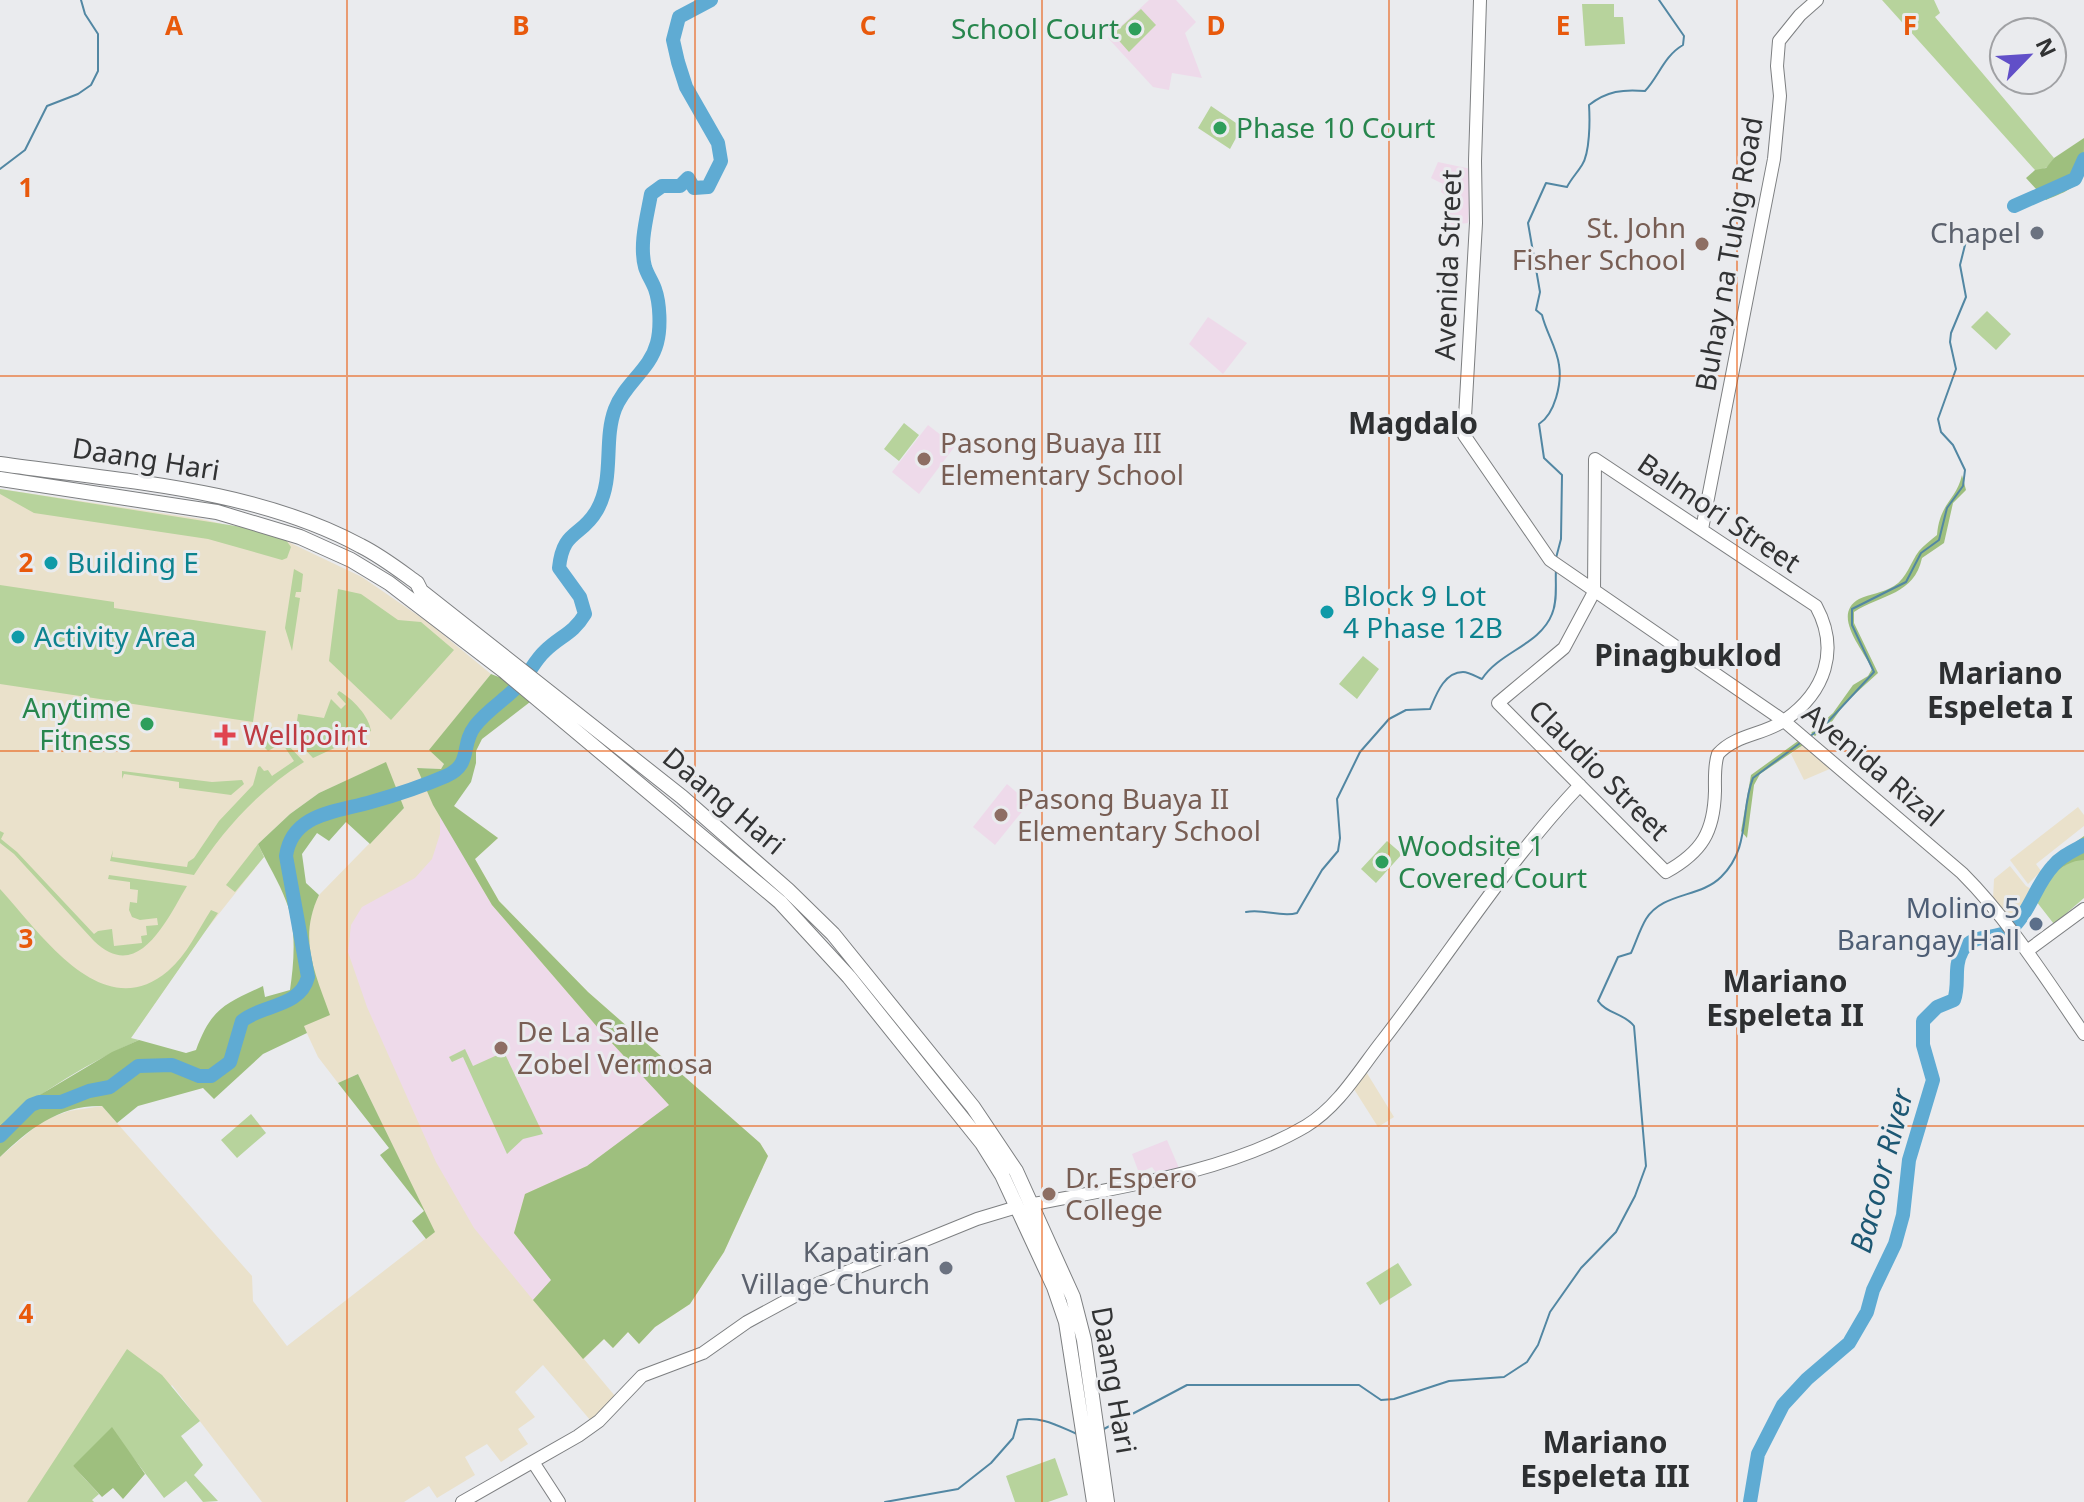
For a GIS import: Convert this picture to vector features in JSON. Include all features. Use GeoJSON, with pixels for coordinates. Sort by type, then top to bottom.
{"type":"FeatureCollection","features":[{"type":"Feature","properties":{"kind":"main road","name":"Avenida Street"},"geometry":{"type":"LineString","coordinates":[[1464,435],[1476,223],[1480,0]]}},
{"type":"Feature","properties":{"kind":"main road","name":"Buhay na Tubig Road"},"geometry":{"type":"LineString","coordinates":[[1702,529],[1774,159],[1780,96],[1777,66],[1779,41],[1817,0]]}},
{"type":"Feature","properties":{"kind":"main road","name":"Avenida Rizal"},"geometry":{"type":"LineString","coordinates":[[1464,435],[1555,563],[1784,721],[1962,873],[2027,951],[2084,1034]]}},
{"type":"Feature","properties":{"kind":"main road","name":"Balmori Street"},"geometry":{"type":"LineString","coordinates":[[1594,592],[1595,459],[1816,606],[1821,615],[1829,654],[1826,669],[1810,695],[1784,721]]}},
{"type":"Feature","properties":{"kind":"main road","name":"Daang Hari"},"geometry":{"type":"LineString","coordinates":[[0,464],[244,502],[308,523],[360,545],[417,583],[421,591],[507,667],[740,846],[833,934],[996,1139],[1025,1206],[1066,1322],[1107,1502]]}},
{"type":"Feature","properties":{"kind":"main road","name":"Daang Hari"},"geometry":{"type":"LineString","coordinates":[[0,479],[206,510],[300,537],[351,560],[377,576],[507,667]]}},
{"type":"Feature","properties":{"kind":"main road","name":"Claudio Street"},"geometry":{"type":"LineString","coordinates":[[1594,592],[1564,648],[1498,703],[1666,872],[1698,849],[1710,829],[1718,754],[1739,739],[1784,721]]}},
{"type":"Feature","properties":{"kind":"main road"},"geometry":{"type":"LineString","coordinates":[[462,1502],[599,1421],[642,1376],[703,1353],[782,1302],[817,1284],[941,1232],[1025,1206],[1226,1160],[1309,1124],[1340,1096],[1404,1014],[1522,851],[1580,785]]}},
{"type":"Feature","properties":{"kind":"main road"},"geometry":{"type":"LineString","coordinates":[[2027,951],[2084,909]]}},
{"type":"Feature","properties":{"kind":"main road","name":"Daang Hari"},"geometry":{"type":"LineString","coordinates":[[1094,1452],[1094,1502]]}},
{"type":"Feature","properties":{"kind":"main road"},"geometry":{"type":"LineString","coordinates":[[533,1462],[559,1502]]}},
{"type":"Feature","properties":{"kind":"shaded area"},"geometry":{"type":"Polygon","coordinates":[[[1149,0],[1176,0],[1196,22],[1185,33],[1202,78],[1172,73],[1169,90],[1153,87],[1108,38],[1149,0]]]}},
{"type":"Feature","properties":{"kind":"shaded area"},"geometry":{"type":"Polygon","coordinates":[[[1438,162],[1471,169],[1468,223],[1451,225],[1447,196],[1441,192],[1443,184],[1431,178],[1438,162]]]}},
{"type":"Feature","properties":{"kind":"shaded area"},"geometry":{"type":"Polygon","coordinates":[[[1208,317],[1247,343],[1223,374],[1189,344],[1208,317]]]}},
{"type":"Feature","properties":{"kind":"shaded area","name":"Pasong Buaya III Elementary School"},"geometry":{"type":"Polygon","coordinates":[[[928,425],[955,446],[919,494],[892,472],[928,425]]]}},
{"type":"Feature","properties":{"kind":"shaded area"},"geometry":{"type":"Polygon","coordinates":[[[0,489],[202,519],[280,538],[362,577],[429,623],[491,674],[430,750],[444,764],[441,769],[417,768],[458,800],[454,806],[498,838],[475,859],[499,901],[588,992],[760,1143],[768,1156],[724,1252],[690,1304],[655,1327],[639,1344],[628,1332],[613,1348],[604,1339],[584,1359],[615,1396],[591,1421],[543,1365],[515,1392],[535,1417],[518,1429],[528,1444],[501,1462],[487,1444],[465,1457],[475,1475],[437,1498],[429,1486],[404,1502],[262,1502],[172,1385],[53,1502],[0,1502],[0,1157],[42,1121],[69,1111],[102,1106],[252,1276],[253,1301],[287,1346],[434,1232],[358,1074],[338,1083],[318,1057],[304,1027],[311,962],[308,927],[315,903],[319,895],[404,808],[385,763],[319,793],[290,814],[258,844],[264,857],[203,934],[131,1038],[0,897],[0,489]]]}},
{"type":"Feature","properties":{"kind":"shaded area"},"geometry":{"type":"Polygon","coordinates":[[[1803,745],[1832,768],[1804,780],[1791,754],[1803,745]]]}},
{"type":"Feature","properties":{"kind":"shaded area","name":"Pasong Buaya II Elementary School"},"geometry":{"type":"Polygon","coordinates":[[[1007,784],[1029,803],[995,845],[973,827],[1007,784]]]}},
{"type":"Feature","properties":{"kind":"shaded area"},"geometry":{"type":"Polygon","coordinates":[[[2078,807],[2084,815],[2084,826],[2036,864],[2041,871],[2028,884],[2010,860],[2078,807]]]}},
{"type":"Feature","properties":{"kind":"shaded area","name":"De La Salle Zobel Vermosa"},"geometry":{"type":"Polygon","coordinates":[[[440,815],[492,905],[599,1029],[670,1105],[587,1166],[525,1194],[514,1233],[552,1280],[533,1300],[474,1228],[436,1162],[367,1007],[348,952],[351,925],[362,907],[415,878],[432,859],[440,834],[440,815]]]}},
{"type":"Feature","properties":{"kind":"shaded area"},"geometry":{"type":"Polygon","coordinates":[[[2010,866],[2033,890],[2012,924],[1993,900],[1994,879],[2010,866]]]}},
{"type":"Feature","properties":{"kind":"shaded area"},"geometry":{"type":"Polygon","coordinates":[[[1365,1070],[1394,1117],[1378,1127],[1352,1086],[1365,1070]]]}},
{"type":"Feature","properties":{"kind":"shaded area"},"geometry":{"type":"Polygon","coordinates":[[[1167,1140],[1179,1168],[1157,1174],[1152,1167],[1139,1173],[1132,1154],[1167,1140]]]}},
{"type":"Feature","properties":{"kind":"green space"},"geometry":{"type":"Polygon","coordinates":[[[1882,0],[1934,0],[1940,13],[1935,17],[1988,80],[1988,96],[2002,96],[2054,158],[2049,166],[2035,170],[1882,0]]]}},
{"type":"Feature","properties":{"kind":"green space"},"geometry":{"type":"Polygon","coordinates":[[[1582,4],[1614,4],[1614,17],[1623,17],[1625,44],[1585,46],[1582,4]]]}},
{"type":"Feature","properties":{"kind":"green space","name":"School Court"},"geometry":{"type":"Polygon","coordinates":[[[1141,9],[1156,25],[1129,52],[1113,34],[1141,9]]]}},
{"type":"Feature","properties":{"kind":"green space","name":"Phase 10 Court"},"geometry":{"type":"Polygon","coordinates":[[[1211,106],[1242,127],[1230,149],[1198,128],[1211,106]]]}},
{"type":"Feature","properties":{"kind":"green space"},"geometry":{"type":"Polygon","coordinates":[[[2084,138],[2079,180],[2068,190],[2046,200],[2026,178],[2035,170],[2046,168],[2054,158],[2084,138]]]}},
{"type":"Feature","properties":{"kind":"green space"},"geometry":{"type":"Polygon","coordinates":[[[1987,311],[2011,334],[1996,350],[1971,327],[1987,311]]]}},
{"type":"Feature","properties":{"kind":"green space"},"geometry":{"type":"Polygon","coordinates":[[[904,423],[919,435],[899,461],[884,449],[904,423]]]}},
{"type":"Feature","properties":{"kind":"green space"},"geometry":{"type":"Polygon","coordinates":[[[1962,475],[1966,490],[1953,503],[1944,543],[1922,558],[1912,580],[1904,587],[1854,612],[1854,623],[1878,673],[1815,736],[1811,733],[1833,713],[1853,685],[1868,676],[1872,669],[1848,623],[1851,606],[1859,599],[1890,588],[1902,579],[1919,551],[1937,535],[1941,515],[1962,475]]]}},
{"type":"Feature","properties":{"kind":"green space"},"geometry":{"type":"Polygon","coordinates":[[[0,489],[242,527],[286,540],[291,547],[287,558],[282,560],[208,539],[34,513],[0,494],[0,489]]]}},
{"type":"Feature","properties":{"kind":"green space"},"geometry":{"type":"Polygon","coordinates":[[[294,569],[303,574],[301,592],[296,592],[295,597],[300,598],[292,651],[285,628],[294,569]]]}},
{"type":"Feature","properties":{"kind":"green space"},"geometry":{"type":"Polygon","coordinates":[[[0,585],[114,602],[114,608],[266,631],[253,722],[0,684],[0,585]]]}},
{"type":"Feature","properties":{"kind":"green space"},"geometry":{"type":"Polygon","coordinates":[[[338,589],[361,594],[398,620],[421,622],[454,650],[391,720],[329,661],[338,589]]]}},
{"type":"Feature","properties":{"kind":"green space"},"geometry":{"type":"Polygon","coordinates":[[[1363,656],[1379,669],[1357,699],[1339,684],[1363,656]]]}},
{"type":"Feature","properties":{"kind":"green space"},"geometry":{"type":"Polygon","coordinates":[[[491,674],[504,679],[530,702],[482,739],[476,751],[471,782],[454,806],[498,838],[475,859],[499,901],[588,992],[760,1143],[768,1156],[724,1252],[690,1304],[655,1327],[639,1344],[628,1332],[613,1348],[604,1339],[583,1359],[533,1300],[551,1280],[514,1233],[525,1194],[587,1166],[669,1105],[492,905],[433,805],[417,768],[441,769],[444,764],[429,750],[491,674]]]}},
{"type":"Feature","properties":{"kind":"green space"},"geometry":{"type":"Polygon","coordinates":[[[339,691],[360,708],[371,731],[313,758],[284,727],[296,728],[298,714],[324,718],[331,699],[341,709],[346,704],[337,694],[339,691]]]}},
{"type":"Feature","properties":{"kind":"green space"},"geometry":{"type":"Polygon","coordinates":[[[265,726],[270,726],[304,762],[272,785],[243,812],[194,875],[110,861],[113,850],[112,857],[187,867],[219,821],[253,785],[258,767],[268,770],[272,776],[294,761],[282,743],[268,751],[260,743],[265,726]]]}},
{"type":"Feature","properties":{"kind":"green space"},"geometry":{"type":"Polygon","coordinates":[[[1798,741],[1803,745],[1760,774],[1754,785],[1747,838],[1741,831],[1751,775],[1798,741]]]}},
{"type":"Feature","properties":{"kind":"green space"},"geometry":{"type":"Polygon","coordinates":[[[386,762],[404,808],[370,844],[346,822],[329,841],[317,833],[302,854],[306,883],[319,895],[313,911],[309,941],[314,970],[330,1015],[304,1026],[307,1033],[263,1054],[214,1099],[203,1088],[138,1106],[117,1123],[102,1106],[72,1110],[34,1128],[0,1157],[0,1125],[33,1099],[112,1052],[139,1040],[186,1053],[196,1050],[207,1025],[229,1003],[263,986],[265,997],[290,990],[294,945],[292,922],[280,887],[258,844],[290,814],[319,793],[386,762]]]}},
{"type":"Feature","properties":{"kind":"green space"},"geometry":{"type":"Polygon","coordinates":[[[122,771],[212,782],[242,780],[244,784],[231,795],[179,788],[179,782],[124,774],[122,779],[122,771]]]}},
{"type":"Feature","properties":{"kind":"green space"},"geometry":{"type":"Polygon","coordinates":[[[0,831],[4,833],[1,839],[94,934],[112,929],[114,946],[142,943],[141,936],[147,935],[146,926],[158,925],[157,918],[140,920],[132,917],[130,902],[137,903],[138,890],[130,889],[130,882],[108,879],[109,875],[187,886],[150,942],[138,951],[125,955],[110,953],[94,941],[14,854],[0,843],[0,831]]]}},
{"type":"Feature","properties":{"kind":"green space"},"geometry":{"type":"Polygon","coordinates":[[[2084,836],[2084,860],[2072,862],[2052,876],[2017,929],[2012,924],[2048,863],[2084,836]]]}},
{"type":"Feature","properties":{"kind":"green space","name":"Woodsite 1 Covered Court"},"geometry":{"type":"Polygon","coordinates":[[[1387,841],[1402,854],[1376,883],[1361,869],[1387,841]]]}},
{"type":"Feature","properties":{"kind":"green space"},"geometry":{"type":"Polygon","coordinates":[[[258,844],[264,857],[235,892],[226,885],[258,844]]]}},
{"type":"Feature","properties":{"kind":"green space"},"geometry":{"type":"Polygon","coordinates":[[[2076,857],[2084,860],[2084,898],[2054,924],[2036,901],[2052,875],[2076,857]]]}},
{"type":"Feature","properties":{"kind":"green space"},"geometry":{"type":"Polygon","coordinates":[[[0,889],[53,949],[74,967],[96,981],[120,988],[143,985],[168,971],[187,950],[211,910],[218,913],[131,1038],[139,1040],[67,1078],[0,1125],[0,889]]]}},
{"type":"Feature","properties":{"kind":"green space"},"geometry":{"type":"Polygon","coordinates":[[[465,1049],[473,1066],[504,1052],[543,1134],[523,1139],[507,1154],[463,1057],[452,1062],[449,1057],[465,1049]]]}},
{"type":"Feature","properties":{"kind":"green space"},"geometry":{"type":"Polygon","coordinates":[[[358,1074],[435,1232],[426,1239],[412,1221],[424,1211],[380,1155],[389,1148],[338,1083],[358,1074]]]}},
{"type":"Feature","properties":{"kind":"green space"},"geometry":{"type":"Polygon","coordinates":[[[251,1114],[266,1133],[237,1158],[221,1140],[251,1114]]]}},
{"type":"Feature","properties":{"kind":"green space"},"geometry":{"type":"Polygon","coordinates":[[[1398,1263],[1412,1285],[1380,1305],[1366,1283],[1398,1263]]]}},
{"type":"Feature","properties":{"kind":"green space"},"geometry":{"type":"Polygon","coordinates":[[[127,1349],[162,1375],[200,1421],[181,1436],[203,1465],[194,1475],[218,1501],[203,1502],[186,1481],[164,1498],[125,1447],[73,1466],[99,1494],[92,1500],[94,1502],[27,1502],[127,1349]]]}},
{"type":"Feature","properties":{"kind":"green space"},"geometry":{"type":"Polygon","coordinates":[[[112,1427],[145,1474],[123,1499],[113,1488],[102,1497],[73,1466],[112,1427]]]}},
{"type":"Feature","properties":{"kind":"green space"},"geometry":{"type":"Polygon","coordinates":[[[1055,1458],[1068,1495],[1048,1502],[1015,1502],[1006,1476],[1055,1458]]]}},
{"type":"Feature","properties":{"kind":"waterway"},"geometry":{"type":"LineString","coordinates":[[0,169],[25,150],[47,106],[78,94],[91,85],[98,71],[98,34],[85,14],[81,0]]}},
{"type":"Feature","properties":{"kind":"waterway"},"geometry":{"type":"LineString","coordinates":[[0,1136],[31,1105],[61,1102],[110,1087],[138,1066],[172,1065],[199,1076],[211,1076],[230,1062],[242,1021],[297,995],[308,977],[286,856],[297,831],[331,812],[400,793],[454,771],[460,766],[471,733],[480,720],[519,685],[541,655],[576,626],[585,614],[580,597],[559,568],[561,555],[564,546],[597,510],[606,485],[615,409],[649,361],[657,343],[658,301],[645,267],[643,249],[651,194],[662,186],[680,186],[688,178],[694,188],[708,187],[721,161],[718,143],[686,87],[673,40],[679,17],[711,0]]}},
{"type":"Feature","properties":{"kind":"waterway"},"geometry":{"type":"LineString","coordinates":[[1556,558],[1561,539],[1562,475],[1544,458],[1539,424],[1553,406],[1560,372],[1542,315],[1536,310],[1540,292],[1528,223],[1546,183],[1567,187],[1585,160],[1589,105],[1616,92],[1645,91],[1671,55],[1683,45],[1684,36],[1659,0]]}},
{"type":"Feature","properties":{"kind":"waterway"},"geometry":{"type":"LineString","coordinates":[[2014,206],[2075,179],[2084,159]]}},
{"type":"Feature","properties":{"kind":"waterway"},"geometry":{"type":"LineString","coordinates":[[1809,737],[1824,726],[1874,672],[1852,625],[1852,609],[1906,582],[1921,553],[1939,540],[1947,508],[1963,486],[1965,470],[1953,445],[1941,432],[1938,419],[1956,369],[1951,333],[1966,297],[1960,265],[1965,245],[1973,234]]}},
{"type":"Feature","properties":{"kind":"waterway"},"geometry":{"type":"LineString","coordinates":[[1246,912],[1297,913],[1322,870],[1338,851],[1337,799],[1360,752],[1389,719],[1406,710],[1430,709],[1442,685],[1451,676],[1465,672],[1482,679],[1498,662],[1538,633],[1554,609],[1556,569]]}},
{"type":"Feature","properties":{"kind":"waterway"},"geometry":{"type":"LineString","coordinates":[[1102,1430],[1187,1385],[1359,1385],[1381,1400],[1394,1399],[1449,1381],[1504,1377],[1527,1362],[1538,1345],[1550,1312],[1581,1268],[1616,1232],[1635,1196],[1646,1166],[1634,1026],[1598,1001],[1618,957],[1631,953],[1653,910],[1672,899],[1712,884],[1730,866],[1741,841],[1753,778],[1800,743]]}},
{"type":"Feature","properties":{"kind":"waterway","name":"Bacoor River"},"geometry":{"type":"LineString","coordinates":[[1750,1502],[1758,1454],[1783,1405],[1807,1379],[1849,1343],[1867,1312],[1873,1290],[1895,1244],[1903,1215],[1909,1160],[1933,1080],[1923,1045],[1923,1021],[1937,1007],[1954,1000],[1958,963],[1967,945],[2011,929],[2053,866],[2084,845]]}},
{"type":"Feature","properties":{"kind":"waterway"},"geometry":{"type":"LineString","coordinates":[[885,1502],[958,1489],[991,1463],[1013,1438],[1018,1420],[1042,1420],[1077,1434]]}},
{"type":"Feature","properties":{"kind":"place","name":"School Court"},"geometry":{"type":"Point","coordinates":[1135,29]}},
{"type":"Feature","properties":{"kind":"place","name":"Phase 10 Court"},"geometry":{"type":"Point","coordinates":[1220,128]}},
{"type":"Feature","properties":{"kind":"place","name":"Chapel"},"geometry":{"type":"Point","coordinates":[2037,233]}},
{"type":"Feature","properties":{"kind":"place","name":"St. John Fisher School"},"geometry":{"type":"Point","coordinates":[1702,244]}},
{"type":"Feature","properties":{"kind":"place","name":"Pasong Buaya III Elementary School"},"geometry":{"type":"Point","coordinates":[924,459]}},
{"type":"Feature","properties":{"kind":"place","name":"Building E"},"geometry":{"type":"Point","coordinates":[51,563]}},
{"type":"Feature","properties":{"kind":"place","name":"Block 9 Lot 4 Phase 12B"},"geometry":{"type":"Point","coordinates":[1327,612]}},
{"type":"Feature","properties":{"kind":"place","name":"Activity Area"},"geometry":{"type":"Point","coordinates":[18,637]}},
{"type":"Feature","properties":{"kind":"place","name":"Anytime Fitness"},"geometry":{"type":"Point","coordinates":[147,724]}},
{"type":"Feature","properties":{"kind":"place","name":"Wellpoint"},"geometry":{"type":"Point","coordinates":[225,735]}},
{"type":"Feature","properties":{"kind":"place","name":"Pasong Buaya II Elementary School"},"geometry":{"type":"Point","coordinates":[1001,815]}},
{"type":"Feature","properties":{"kind":"place","name":"Woodsite 1 Covered Court"},"geometry":{"type":"Point","coordinates":[1382,862]}},
{"type":"Feature","properties":{"kind":"place","name":"Molino 5 Barangay Hall"},"geometry":{"type":"Point","coordinates":[2036,924]}},
{"type":"Feature","properties":{"kind":"place","name":"De La Salle Zobel Vermosa"},"geometry":{"type":"Point","coordinates":[501,1048]}},
{"type":"Feature","properties":{"kind":"place","name":"Dr. Espero College"},"geometry":{"type":"Point","coordinates":[1049,1194]}},
{"type":"Feature","properties":{"kind":"place","name":"Kapatiran Village Church"},"geometry":{"type":"Point","coordinates":[946,1268]}},
{"type":"Feature","properties":{"kind":"district","name":"Magdalo"},"geometry":{"type":"Point","coordinates":[1413,424]}},
{"type":"Feature","properties":{"kind":"district","name":"Pinagbuklod"},"geometry":{"type":"Point","coordinates":[1688,656]}},
{"type":"Feature","properties":{"kind":"district","name":"Mariano Espeleta I"},"geometry":{"type":"Point","coordinates":[2000,691]}},
{"type":"Feature","properties":{"kind":"district","name":"Mariano Espeleta II"},"geometry":{"type":"Point","coordinates":[1785,999]}},
{"type":"Feature","properties":{"kind":"district","name":"Mariano Espeleta III"},"geometry":{"type":"Point","coordinates":[1605,1460]}}]}
